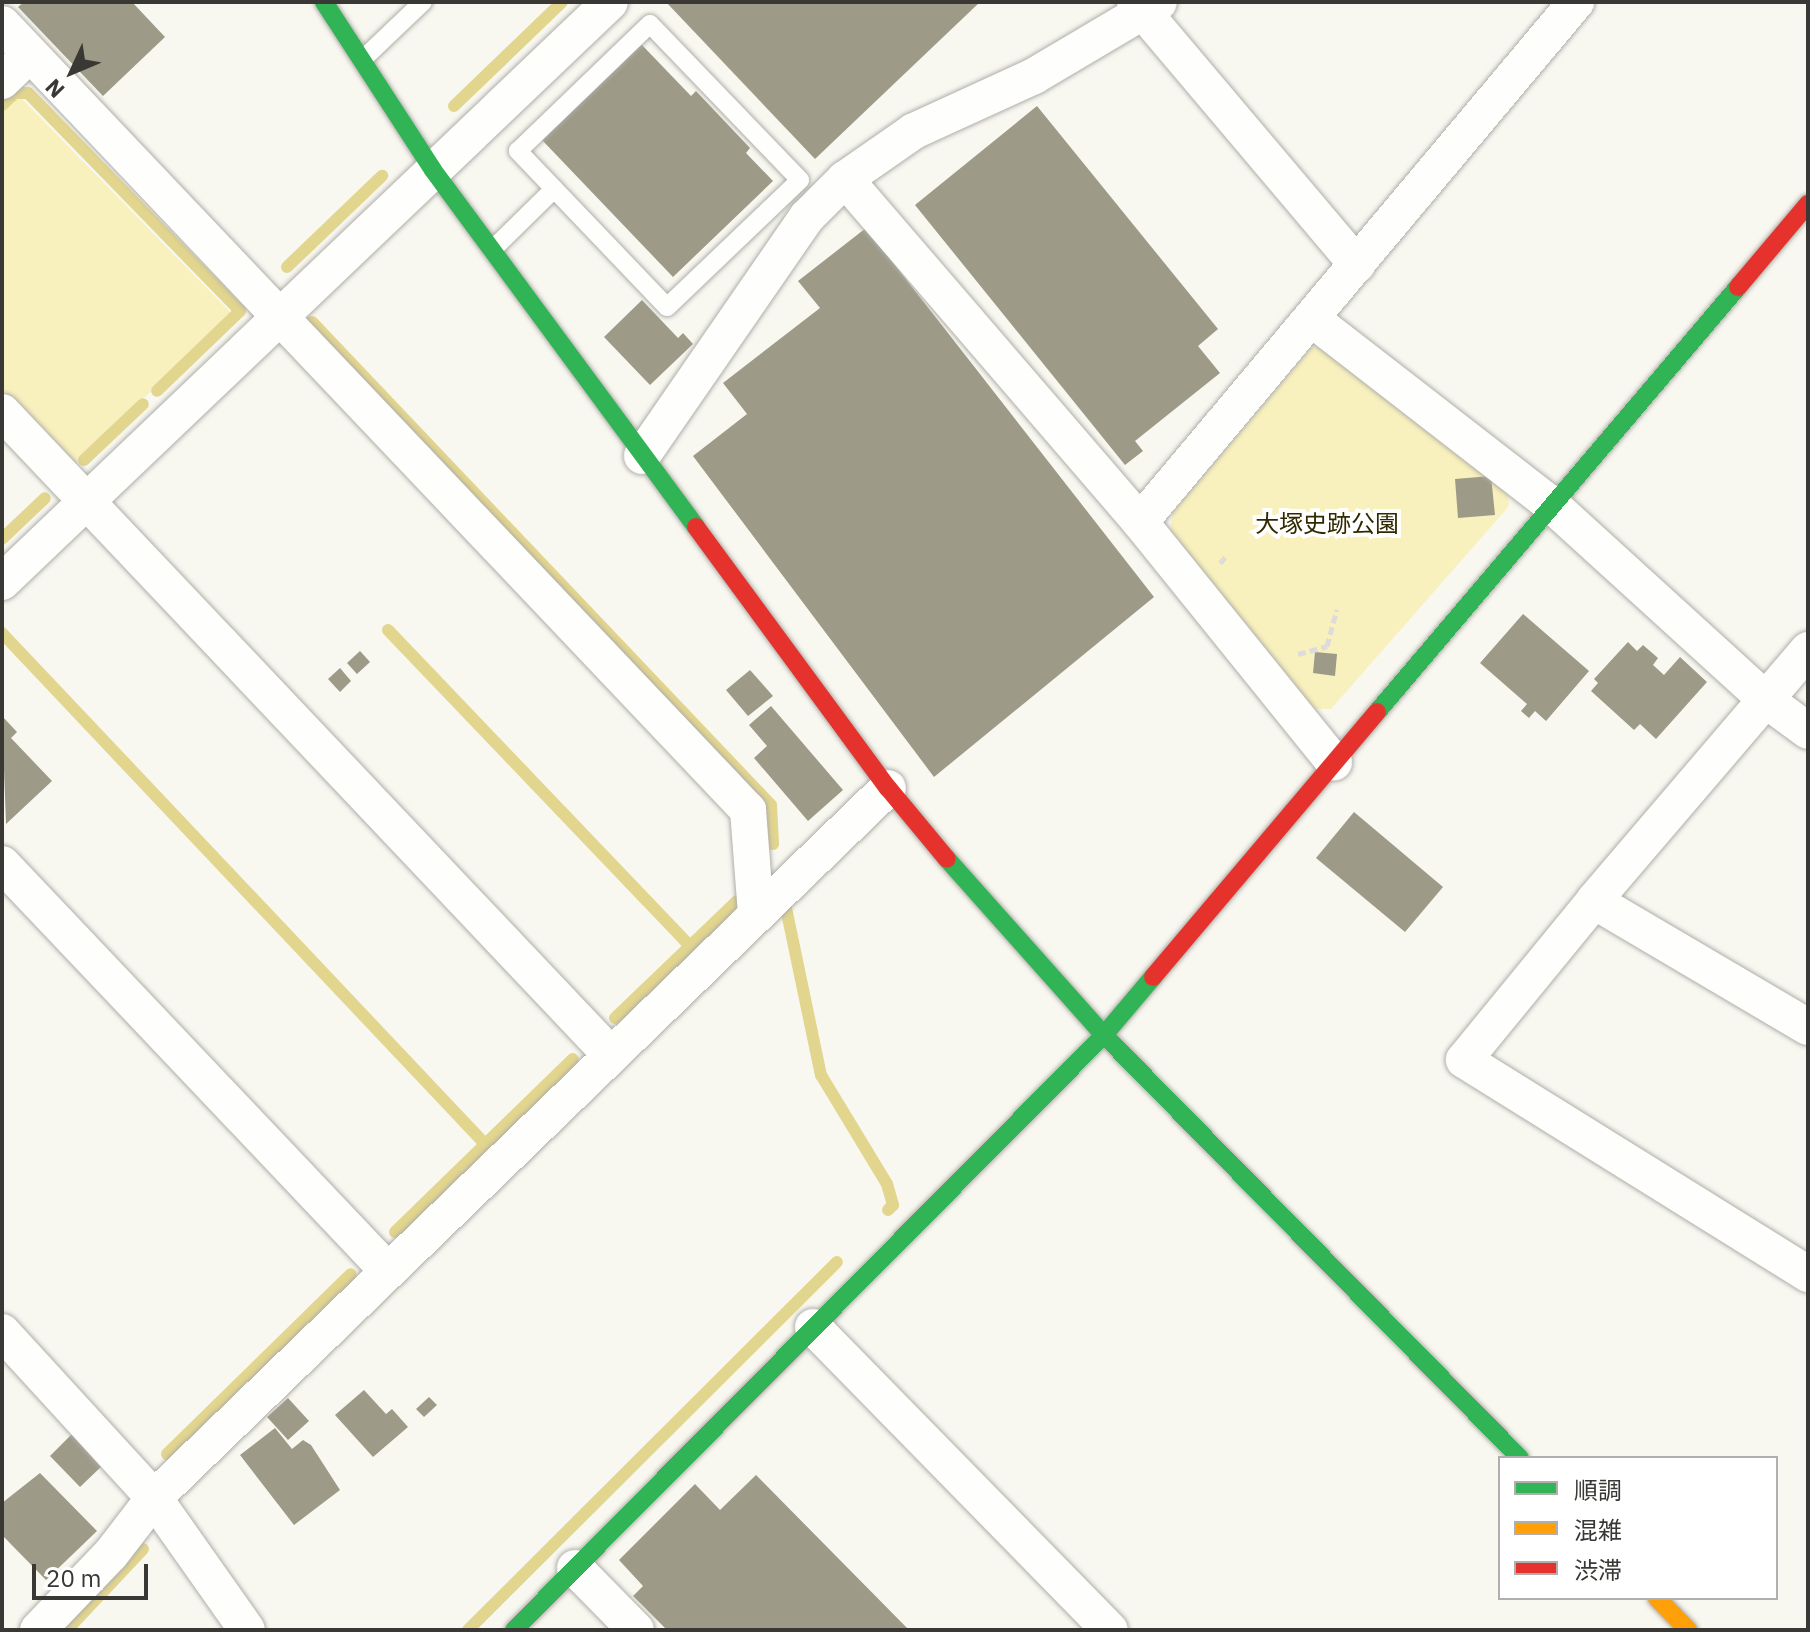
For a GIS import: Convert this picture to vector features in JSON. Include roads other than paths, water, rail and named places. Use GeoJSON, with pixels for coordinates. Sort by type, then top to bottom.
{"type":"FeatureCollection","features":[{"type":"Feature","properties":{"kind":"street"},"geometry":{"type":"LineString","coordinates":[[324,2],[433,170],[888,788],[978,896],[1104,1035],[1518,1456]]}},
{"type":"Feature","properties":{"kind":"street"},"geometry":{"type":"LineString","coordinates":[[2,582],[610,2]]}},
{"type":"Feature","properties":{"kind":"street"},"geometry":{"type":"LineString","coordinates":[[1140,522],[1576,2]]}},
{"type":"Feature","properties":{"kind":"street"},"geometry":{"type":"LineString","coordinates":[[642,456],[807,217],[845,179],[914,131],[1034,76],[1145,5],[1357,265]]}},
{"type":"Feature","properties":{"kind":"street"},"geometry":{"type":"LineString","coordinates":[[2,24],[748,810],[756,914]]}},
{"type":"Feature","properties":{"kind":"street"},"geometry":{"type":"LineString","coordinates":[[2,81],[30,54]]}},
{"type":"Feature","properties":{"kind":"street"},"geometry":{"type":"LineString","coordinates":[[845,179],[1140,522],[1334,762]]}},
{"type":"Feature","properties":{"kind":"street"},"geometry":{"type":"LineString","coordinates":[[514,1630],[1104,1035],[1806,210]]}},
{"type":"Feature","properties":{"kind":"street"},"geometry":{"type":"LineString","coordinates":[[1312,319],[1553,506],[1766,700],[1808,731]]}},
{"type":"Feature","properties":{"kind":"street"},"geometry":{"type":"LineString","coordinates":[[2,412],[611,1055]]}},
{"type":"Feature","properties":{"kind":"street"},"geometry":{"type":"LineString","coordinates":[[1808,650],[1594,901],[1464,1060],[1808,1274]]}},
{"type":"Feature","properties":{"kind":"street"},"geometry":{"type":"LineString","coordinates":[[38,1630],[111,1554],[154,1498],[888,788]]}},
{"type":"Feature","properties":{"kind":"street"},"geometry":{"type":"LineString","coordinates":[[2,864],[388,1271]]}},
{"type":"Feature","properties":{"kind":"street"},"geometry":{"type":"LineString","coordinates":[[1594,901],[1808,1027]]}},
{"type":"Feature","properties":{"kind":"street"},"geometry":{"type":"LineString","coordinates":[[813,1327],[1110,1630]]}},
{"type":"Feature","properties":{"kind":"street"},"geometry":{"type":"LineString","coordinates":[[2,1332],[154,1498],[247,1630]]}},
{"type":"Feature","properties":{"kind":"street"},"geometry":{"type":"LineString","coordinates":[[575,1568],[636,1630]]}},
{"type":"Feature","properties":{"kind":"street"},"geometry":{"type":"LineString","coordinates":[[1659,1600],[1688,1630]]}},
{"type":"Feature","properties":{"kind":"lane"},"geometry":{"type":"LineString","coordinates":[[362,60],[423,2]]}},
{"type":"Feature","properties":{"kind":"lane"},"geometry":{"type":"LineString","coordinates":[[650,24],[800,180],[667,307],[554,189],[518,151],[650,24]]}},
{"type":"Feature","properties":{"kind":"lane"},"geometry":{"type":"LineString","coordinates":[[492,250],[554,189]]}},
{"type":"Feature","properties":{"kind":"waterway"},"geometry":{"type":"LineString","coordinates":[[454,106],[562,2]]}},
{"type":"Feature","properties":{"kind":"waterway"},"geometry":{"type":"LineString","coordinates":[[2,105],[15,93],[28,93],[240,311],[157,391]]}},
{"type":"Feature","properties":{"kind":"waterway"},"geometry":{"type":"LineString","coordinates":[[287,267],[382,176]]}},
{"type":"Feature","properties":{"kind":"waterway"},"geometry":{"type":"LineString","coordinates":[[312,322],[771,805],[773,844]]}},
{"type":"Feature","properties":{"kind":"waterway"},"geometry":{"type":"LineString","coordinates":[[84,460],[143,404]]}},
{"type":"Feature","properties":{"kind":"waterway"},"geometry":{"type":"LineString","coordinates":[[2,539],[45,498]]}},
{"type":"Feature","properties":{"kind":"waterway"},"geometry":{"type":"LineString","coordinates":[[388,630],[690,946]]}},
{"type":"Feature","properties":{"kind":"waterway"},"geometry":{"type":"LineString","coordinates":[[2,633],[485,1144]]}},
{"type":"Feature","properties":{"kind":"waterway"},"geometry":{"type":"LineString","coordinates":[[615,1018],[737,901]]}},
{"type":"Feature","properties":{"kind":"waterway"},"geometry":{"type":"LineString","coordinates":[[786,908],[821,1075],[887,1184],[893,1205],[888,1210]]}},
{"type":"Feature","properties":{"kind":"waterway"},"geometry":{"type":"LineString","coordinates":[[395,1232],[573,1059]]}},
{"type":"Feature","properties":{"kind":"waterway"},"geometry":{"type":"LineString","coordinates":[[468,1630],[837,1262]]}},
{"type":"Feature","properties":{"kind":"waterway"},"geometry":{"type":"LineString","coordinates":[[167,1454],[351,1274]]}},
{"type":"Feature","properties":{"kind":"waterway"},"geometry":{"type":"LineString","coordinates":[[67,1630],[143,1549]]}},
{"type":"Feature","properties":{"kind":"park label","name":"大塚史跡公園"},"geometry":{"type":"Point","coordinates":[1327,524]}}]}
